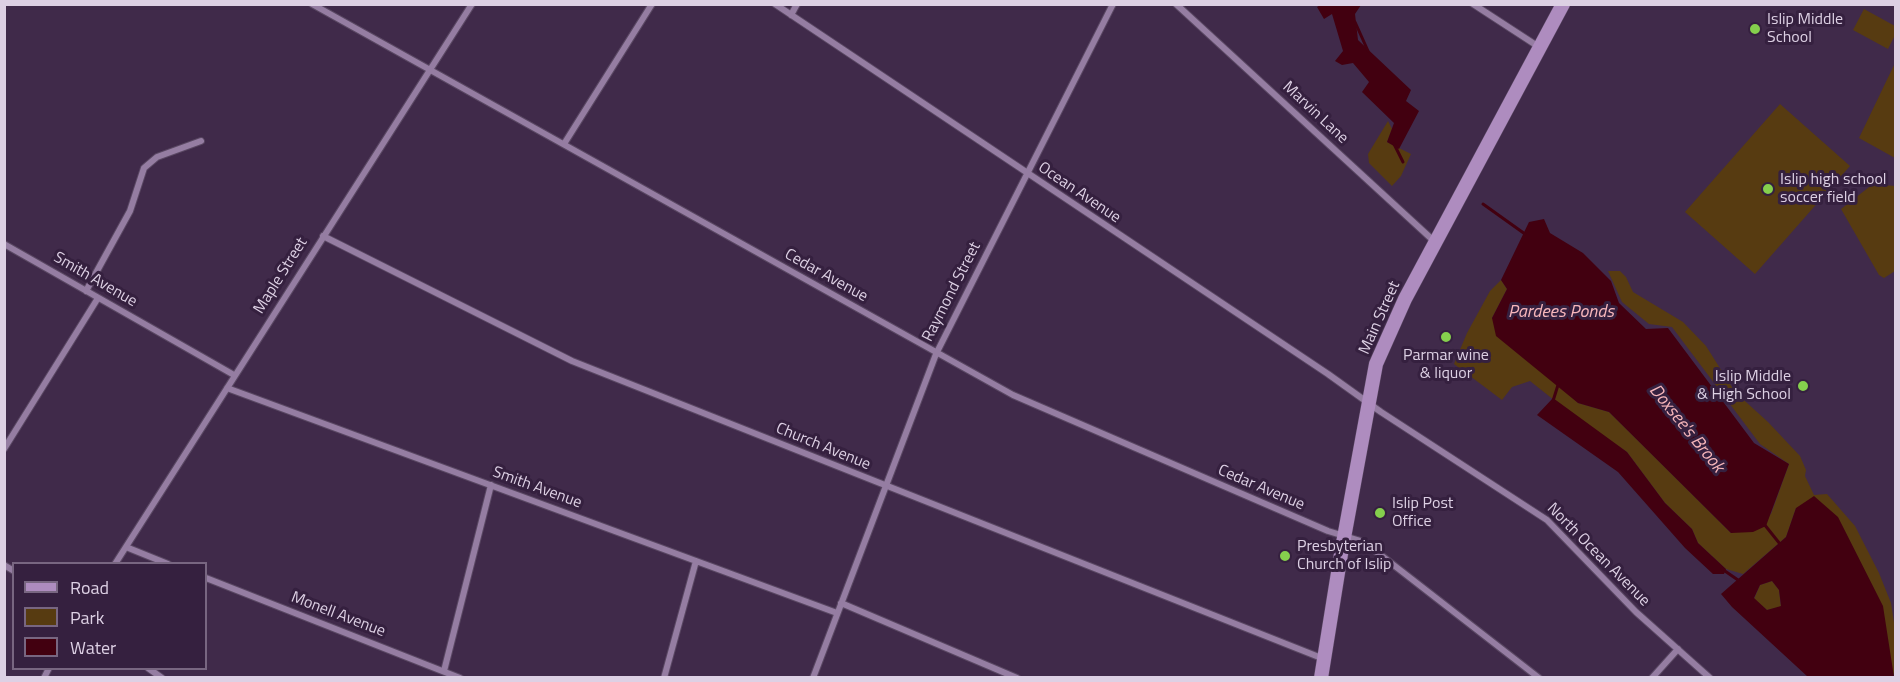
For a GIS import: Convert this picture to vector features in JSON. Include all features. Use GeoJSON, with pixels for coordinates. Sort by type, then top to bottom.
{"type":"FeatureCollection","features":[{"type":"Feature","properties":{"kind":"main road","name":"Main Street"},"geometry":{"type":"LineString","coordinates":[[1322,678],[1376,364],[1394,322],[1563,4]]}},
{"type":"Feature","properties":{"kind":"street","name":"Cedar Avenue"},"geometry":{"type":"LineString","coordinates":[[312,4],[1013,396],[1328,531],[1364,542],[1539,678]]}},
{"type":"Feature","properties":{"kind":"street","name":"Maple Street"},"geometry":{"type":"LineString","coordinates":[[116,562],[472,4]]}},
{"type":"Feature","properties":{"kind":"street"},"geometry":{"type":"LineString","coordinates":[[564,144],[652,4]]}},
{"type":"Feature","properties":{"kind":"street","name":"Ocean Avenue"},"geometry":{"type":"LineString","coordinates":[[775,4],[1328,374],[1369,404]]}},
{"type":"Feature","properties":{"kind":"street"},"geometry":{"type":"LineString","coordinates":[[791,15],[797,4]]}},
{"type":"Feature","properties":{"kind":"street","name":"Raymond Street"},"geometry":{"type":"LineString","coordinates":[[837,613],[936,354],[1113,4]]}},
{"type":"Feature","properties":{"kind":"street","name":"Marvin Lane"},"geometry":{"type":"LineString","coordinates":[[1176,4],[1436,242]]}},
{"type":"Feature","properties":{"kind":"street"},"geometry":{"type":"LineString","coordinates":[[1473,4],[1540,48]]}},
{"type":"Feature","properties":{"kind":"street"},"geometry":{"type":"LineString","coordinates":[[86,291],[130,211],[144,168],[157,157],[201,141]]}},
{"type":"Feature","properties":{"kind":"street","name":"Church Avenue"},"geometry":{"type":"LineString","coordinates":[[323,236],[572,361],[1324,659]]}},
{"type":"Feature","properties":{"kind":"street","name":"Smith Avenue"},"geometry":{"type":"LineString","coordinates":[[4,244],[234,375]]}},
{"type":"Feature","properties":{"kind":"street"},"geometry":{"type":"LineString","coordinates":[[4,449],[98,298]]}},
{"type":"Feature","properties":{"kind":"street","name":"Smith Avenue"},"geometry":{"type":"LineString","coordinates":[[227,388],[837,613]]}},
{"type":"Feature","properties":{"kind":"street","name":"North Ocean Avenue"},"geometry":{"type":"LineString","coordinates":[[1369,404],[1547,520],[1636,612],[1710,678]]}},
{"type":"Feature","properties":{"kind":"street"},"geometry":{"type":"LineString","coordinates":[[444,671],[491,485]]}},
{"type":"Feature","properties":{"kind":"street"},"geometry":{"type":"LineString","coordinates":[[126,547],[163,562]]}},
{"type":"Feature","properties":{"kind":"street"},"geometry":{"type":"LineString","coordinates":[[664,678],[696,561]]}},
{"type":"Feature","properties":{"kind":"street","name":"Monell Avenue"},"geometry":{"type":"LineString","coordinates":[[207,578],[460,678]]}},
{"type":"Feature","properties":{"kind":"street"},"geometry":{"type":"LineString","coordinates":[[842,603],[1017,678]]}},
{"type":"Feature","properties":{"kind":"street"},"geometry":{"type":"LineString","coordinates":[[813,678],[837,613]]}},
{"type":"Feature","properties":{"kind":"street"},"geometry":{"type":"LineString","coordinates":[[1652,678],[1678,649]]}},
{"type":"Feature","properties":{"kind":"green space"},"geometry":{"type":"Polygon","coordinates":[[[1864,9],[1895,26],[1895,35],[1888,49],[1853,30],[1864,9]]]}},
{"type":"Feature","properties":{"kind":"green space"},"geometry":{"type":"Polygon","coordinates":[[[1895,63],[1895,158],[1859,138],[1895,63]]]}},
{"type":"Feature","properties":{"kind":"green space","name":"Islip high school soccer field"},"geometry":{"type":"Polygon","coordinates":[[[1780,104],[1850,166],[1755,274],[1685,212],[1780,104]]]}},
{"type":"Feature","properties":{"kind":"green space"},"geometry":{"type":"Polygon","coordinates":[[[1388,121],[1392,129],[1387,142],[1411,154],[1401,176],[1392,186],[1369,163],[1368,154],[1388,121]]]}},
{"type":"Feature","properties":{"kind":"green space"},"geometry":{"type":"Polygon","coordinates":[[[1873,184],[1895,186],[1895,271],[1884,278],[1879,275],[1841,209],[1873,184]]]}},
{"type":"Feature","properties":{"kind":"green space"},"geometry":{"type":"Polygon","coordinates":[[[1608,271],[1620,271],[1626,277],[1633,292],[1683,322],[1706,346],[1735,392],[1800,456],[1806,470],[1805,476],[1814,495],[1827,494],[1855,526],[1879,573],[1891,603],[1896,636],[1895,677],[1796,508],[1786,537],[1743,574],[1726,569],[1698,543],[1692,529],[1665,503],[1627,452],[1574,416],[1530,381],[1512,387],[1502,400],[1454,364],[1467,333],[1490,291],[1501,280],[1507,289],[1492,318],[1578,403],[1609,412],[1731,533],[1771,514],[1789,464],[1760,444],[1672,327],[1649,324],[1622,302],[1608,271]]]}},
{"type":"Feature","properties":{"kind":"green space"},"geometry":{"type":"Polygon","coordinates":[[[1772,581],[1779,590],[1781,607],[1767,610],[1754,599],[1760,585],[1772,581]]]}},
{"type":"Feature","properties":{"kind":"water"},"geometry":{"type":"Polygon","coordinates":[[[1320,5],[1361,5],[1355,14],[1358,40],[1411,90],[1406,101],[1419,111],[1399,149],[1387,142],[1394,123],[1362,92],[1369,82],[1353,63],[1342,65],[1335,61],[1343,51],[1332,14],[1324,19],[1317,7],[1320,5]]]}},
{"type":"Feature","properties":{"kind":"water","name":"Pardees Ponds"},"geometry":{"type":"Polygon","coordinates":[[[1544,219],[1550,233],[1583,253],[1611,281],[1619,303],[1646,329],[1668,328],[1754,443],[1789,464],[1766,526],[1753,532],[1731,533],[1609,412],[1578,403],[1496,336],[1492,318],[1507,289],[1501,280],[1529,222],[1544,219]]]}},
{"type":"Feature","properties":{"kind":"water"},"geometry":{"type":"Polygon","coordinates":[[[1553,398],[1627,452],[1665,503],[1692,529],[1698,543],[1726,569],[1724,574],[1713,574],[1685,548],[1618,472],[1537,415],[1553,398]]]}},
{"type":"Feature","properties":{"kind":"water"},"geometry":{"type":"Polygon","coordinates":[[[1814,496],[1838,517],[1883,606],[1894,677],[1808,677],[1732,607],[1721,594],[1786,537],[1796,508],[1814,496]],[[1772,581],[1760,585],[1754,598],[1767,610],[1781,606],[1779,590],[1772,581]]]}},
{"type":"Feature","properties":{"kind":"waterway"},"geometry":{"type":"LineString","coordinates":[[1355,22],[1368,51]]}},
{"type":"Feature","properties":{"kind":"waterway","name":"Doxsee's Brook"},"geometry":{"type":"LineString","coordinates":[[1394,144],[1403,162]]}},
{"type":"Feature","properties":{"kind":"waterway","name":"Doxsee's Brook"},"geometry":{"type":"LineString","coordinates":[[1483,204],[1525,234]]}},
{"type":"Feature","properties":{"kind":"waterway"},"geometry":{"type":"LineString","coordinates":[[1553,401],[1558,385]]}},
{"type":"Feature","properties":{"kind":"waterway","name":"Doxsee's Brook"},"geometry":{"type":"LineString","coordinates":[[1764,524],[1780,544]]}},
{"type":"Feature","properties":{"kind":"waterway"},"geometry":{"type":"LineString","coordinates":[[1722,569],[1738,580]]}},
{"type":"Feature","properties":{"kind":"place","name":"Islip Middle School"},"geometry":{"type":"Point","coordinates":[1755,29]}},
{"type":"Feature","properties":{"kind":"place","name":"Islip high school soccer field"},"geometry":{"type":"Point","coordinates":[1768,189]}},
{"type":"Feature","properties":{"kind":"place","name":"Parmar wine & liquor"},"geometry":{"type":"Point","coordinates":[1446,337]}},
{"type":"Feature","properties":{"kind":"place","name":"Islip Middle & High School"},"geometry":{"type":"Point","coordinates":[1803,386]}},
{"type":"Feature","properties":{"kind":"place","name":"Islip Post Office"},"geometry":{"type":"Point","coordinates":[1380,513]}},
{"type":"Feature","properties":{"kind":"place","name":"Presbyterian Church of Islip"},"geometry":{"type":"Point","coordinates":[1285,556]}}]}
